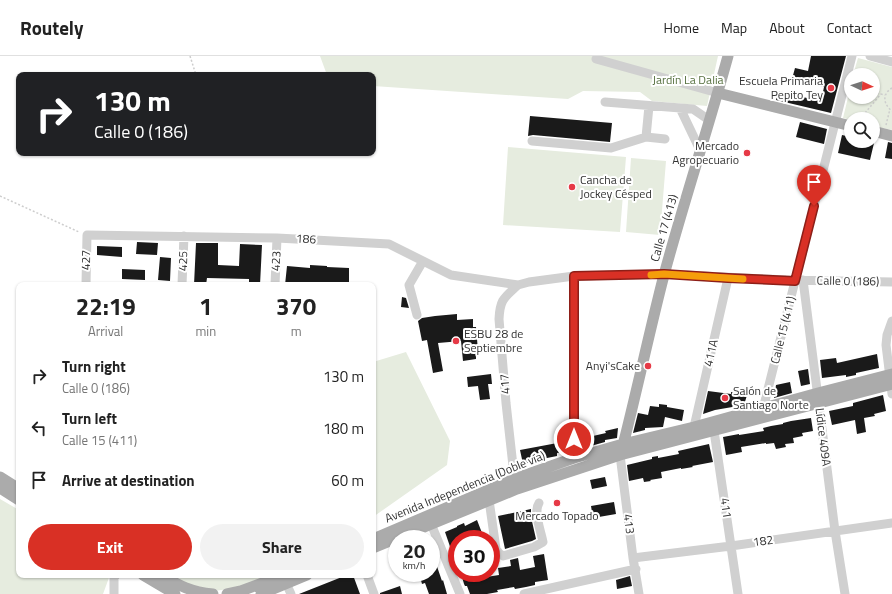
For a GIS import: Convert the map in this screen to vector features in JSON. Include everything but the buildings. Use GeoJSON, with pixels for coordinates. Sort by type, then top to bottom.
{"type":"FeatureCollection","features":[{"type":"Feature","properties":{"kind":"main road","name":"Calle 17 (413)"},"geometry":{"type":"LineString","coordinates":[[622,449],[664,274],[728,56]]}},
{"type":"Feature","properties":{"kind":"main road"},"geometry":{"type":"LineString","coordinates":[[718,93],[844,125]]}},
{"type":"Feature","properties":{"kind":"main road","name":"Avenida Independencia (Doble vía)"},"geometry":{"type":"LineString","coordinates":[[376,547],[430,520],[574,458],[622,449],[714,427],[819,398],[891,382]]}},
{"type":"Feature","properties":{"kind":"main road","name":"Avenida Independencia (Doble vía)"},"geometry":{"type":"LineString","coordinates":[[376,538],[489,500],[516,484],[622,449],[694,427],[714,427]]}},
{"type":"Feature","properties":{"kind":"main road"},"geometry":{"type":"LineString","coordinates":[[0,477],[16,487]]}},
{"type":"Feature","properties":{"kind":"main road"},"geometry":{"type":"LineString","coordinates":[[0,488],[16,498]]}},
{"type":"Feature","properties":{"kind":"main road"},"geometry":{"type":"LineString","coordinates":[[148,578],[175,594]]}},
{"type":"Feature","properties":{"kind":"main road"},"geometry":{"type":"LineString","coordinates":[[166,578],[195,592],[213,594]]}},
{"type":"Feature","properties":{"kind":"main road"},"geometry":{"type":"LineString","coordinates":[[227,594],[285,579]]}},
{"type":"Feature","properties":{"kind":"main road"},"geometry":{"type":"LineString","coordinates":[[261,594],[285,579]]}},
{"type":"Feature","properties":{"kind":"street","name":"Calle 15 (411)"},"geometry":{"type":"LineString","coordinates":[[764,413],[799,281],[852,56]]}},
{"type":"Feature","properties":{"kind":"street"},"geometry":{"type":"LineString","coordinates":[[870,56],[892,62]]}},
{"type":"Feature","properties":{"kind":"street"},"geometry":{"type":"LineString","coordinates":[[596,59],[718,93]]}},
{"type":"Feature","properties":{"kind":"street"},"geometry":{"type":"LineString","coordinates":[[605,102],[693,109],[709,120]]}},
{"type":"Feature","properties":{"kind":"street"},"geometry":{"type":"LineString","coordinates":[[646,137],[649,106]]}},
{"type":"Feature","properties":{"kind":"street"},"geometry":{"type":"LineString","coordinates":[[680,108],[700,150]]}},
{"type":"Feature","properties":{"kind":"street"},"geometry":{"type":"LineString","coordinates":[[532,141],[611,148],[646,137],[665,139]]}},
{"type":"Feature","properties":{"kind":"street","name":"186"},"geometry":{"type":"LineString","coordinates":[[86,235],[277,238],[389,244],[451,275],[518,285]]}},
{"type":"Feature","properties":{"kind":"street","name":"427"},"geometry":{"type":"LineString","coordinates":[[86,235],[86,282]]}},
{"type":"Feature","properties":{"kind":"street","name":"425"},"geometry":{"type":"LineString","coordinates":[[182,282],[184,236]]}},
{"type":"Feature","properties":{"kind":"street","name":"423"},"geometry":{"type":"LineString","coordinates":[[275,282],[277,238]]}},
{"type":"Feature","properties":{"kind":"street"},"geometry":{"type":"LineString","coordinates":[[417,315],[409,285],[423,261]]}},
{"type":"Feature","properties":{"kind":"street","name":"Calle 0 (186)"},"geometry":{"type":"LineString","coordinates":[[518,285],[529,282],[574,276],[664,274],[799,281],[892,282]]}},
{"type":"Feature","properties":{"kind":"street"},"geometry":{"type":"LineString","coordinates":[[574,276],[574,458]]}},
{"type":"Feature","properties":{"kind":"street","name":"411A"},"geometry":{"type":"LineString","coordinates":[[694,427],[728,278]]}},
{"type":"Feature","properties":{"kind":"street","name":"Lídice 409A"},"geometry":{"type":"LineString","coordinates":[[799,281],[819,398],[835,531],[845,594]]}},
{"type":"Feature","properties":{"kind":"street","name":"417"},"geometry":{"type":"LineString","coordinates":[[516,484],[506,403],[499,319],[502,300],[518,285]]}},
{"type":"Feature","properties":{"kind":"street"},"geometry":{"type":"LineString","coordinates":[[891,382],[886,345],[887,335],[892,321]]}},
{"type":"Feature","properties":{"kind":"street","name":"411"},"geometry":{"type":"LineString","coordinates":[[714,427],[738,594]]}},
{"type":"Feature","properties":{"kind":"street","name":"413"},"geometry":{"type":"LineString","coordinates":[[622,449],[634,558],[640,594]]}},
{"type":"Feature","properties":{"kind":"street"},"geometry":{"type":"LineString","coordinates":[[489,500],[496,549],[503,556],[534,548],[543,542],[536,512],[539,502]]}},
{"type":"Feature","properties":{"kind":"street"},"geometry":{"type":"LineString","coordinates":[[430,520],[460,594]]}},
{"type":"Feature","properties":{"kind":"street","name":"182"},"geometry":{"type":"LineString","coordinates":[[634,558],[732,546],[892,523]]}},
{"type":"Feature","properties":{"kind":"street"},"geometry":{"type":"LineString","coordinates":[[524,594],[636,569]]}},
{"type":"Feature","properties":{"kind":"street"},"geometry":{"type":"LineString","coordinates":[[114,578],[114,594]]}},
{"type":"Feature","properties":{"kind":"street"},"geometry":{"type":"LineString","coordinates":[[368,578],[374,594]]}},
{"type":"Feature","properties":{"kind":"street"},"geometry":{"type":"LineString","coordinates":[[285,579],[291,594]]}},
{"type":"Feature","properties":{"kind":"path"},"geometry":{"type":"LineString","coordinates":[[190,56],[195,72]]}},
{"type":"Feature","properties":{"kind":"path"},"geometry":{"type":"LineString","coordinates":[[883,134],[891,110],[885,103],[884,99],[887,92],[892,88]]}},
{"type":"Feature","properties":{"kind":"path"},"geometry":{"type":"LineString","coordinates":[[866,112],[881,94],[885,95]]}},
{"type":"Feature","properties":{"kind":"path"},"geometry":{"type":"LineString","coordinates":[[0,196],[86,235]]}},
{"type":"Feature","properties":{"kind":"green space","name":"Jardín La Dalia"},"geometry":{"type":"Polygon","coordinates":[[[320,56],[718,56],[707,106],[652,101],[640,92],[583,91],[568,99],[376,86],[376,72],[326,72],[320,56]]]}},
{"type":"Feature","properties":{"kind":"green space"},"geometry":{"type":"Polygon","coordinates":[[[858,58],[892,67],[892,130],[880,127],[880,112],[844,112],[846,104],[880,104],[880,68],[855,68],[858,58]]]}},
{"type":"Feature","properties":{"kind":"green space"},"geometry":{"type":"Polygon","coordinates":[[[508,147],[626,157],[620,232],[503,225],[508,147]]]}},
{"type":"Feature","properties":{"kind":"green space"},"geometry":{"type":"Polygon","coordinates":[[[631,158],[666,161],[660,235],[626,232],[631,158]]]}},
{"type":"Feature","properties":{"kind":"green space"},"geometry":{"type":"Polygon","coordinates":[[[406,352],[450,441],[447,465],[376,515],[376,361],[406,352]]]}},
{"type":"Feature","properties":{"kind":"green space"},"geometry":{"type":"Polygon","coordinates":[[[0,499],[16,508],[16,578],[109,578],[103,594],[0,594],[0,499]]]}},
{"type":"Feature","properties":{"kind":"green space"},"geometry":{"type":"Polygon","coordinates":[[[174,578],[261,578],[236,588],[214,591],[184,584],[174,578]]]}},
{"type":"Feature","properties":{"kind":"slow traffic"},"geometry":{"type":"LineString","coordinates":[[651,275],[664,274],[743,279]]}},
{"type":"Feature","properties":{"kind":"place","name":"Escuela Primaria Pepito Tey"},"geometry":{"type":"Point","coordinates":[831,88]}},
{"type":"Feature","properties":{"kind":"place","name":"Mercado Agropecuario"},"geometry":{"type":"Point","coordinates":[747,153]}},
{"type":"Feature","properties":{"kind":"place","name":"Cancha de Jockey Césped"},"geometry":{"type":"Point","coordinates":[572,187]}},
{"type":"Feature","properties":{"kind":"place","name":"ESBU 28 de Septiembre"},"geometry":{"type":"Point","coordinates":[456,341]}},
{"type":"Feature","properties":{"kind":"place","name":"Anyi'sCake"},"geometry":{"type":"Point","coordinates":[648,366]}},
{"type":"Feature","properties":{"kind":"place","name":"Salón de Santiago Norte"},"geometry":{"type":"Point","coordinates":[725,398]}},
{"type":"Feature","properties":{"kind":"place","name":"Mercado Topado"},"geometry":{"type":"Point","coordinates":[557,503]}},
{"type":"Feature","properties":{"kind":"route"},"geometry":{"type":"LineString","coordinates":[[574,439],[574,276],[664,274],[795,281],[814,206]]}}]}
